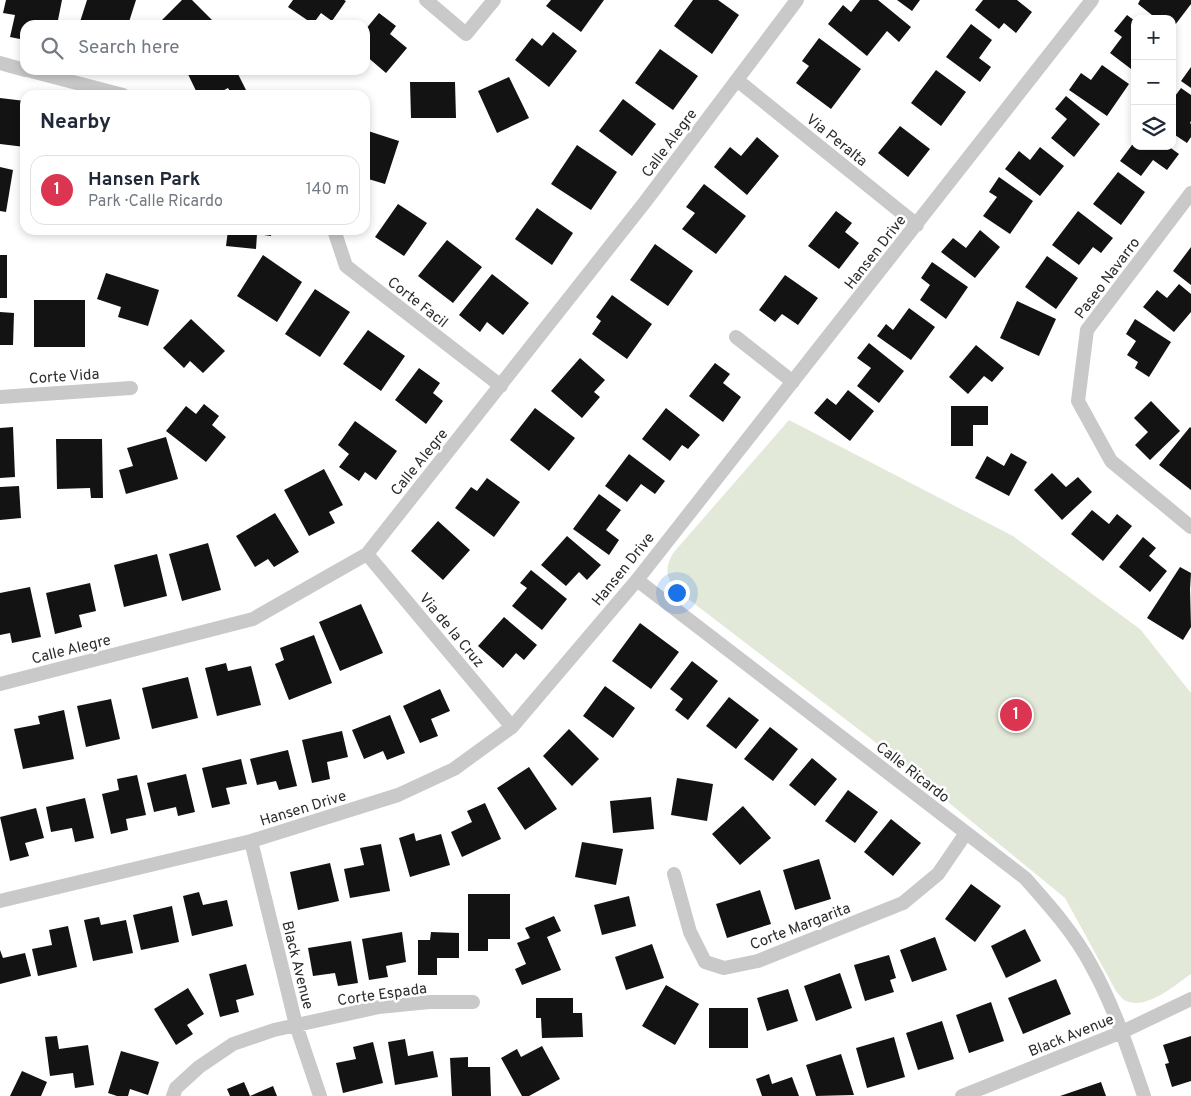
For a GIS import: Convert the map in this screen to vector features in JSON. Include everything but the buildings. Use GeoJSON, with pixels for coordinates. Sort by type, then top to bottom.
{"type":"FeatureCollection","features":[{"type":"Feature","properties":{"kind":"street"},"geometry":{"type":"LineString","coordinates":[[426,0],[466,34],[494,0]]}},
{"type":"Feature","properties":{"kind":"street","name":"Calle Alegre"},"geometry":{"type":"LineString","coordinates":[[0,684],[253,619],[367,554],[645,202],[797,0]]}},
{"type":"Feature","properties":{"kind":"street","name":"Hansen Drive"},"geometry":{"type":"LineString","coordinates":[[0,901],[251,841],[398,795],[454,770],[512,727],[637,580],[1092,0]]}},
{"type":"Feature","properties":{"kind":"street"},"geometry":{"type":"LineString","coordinates":[[0,63],[20,68]]}},
{"type":"Feature","properties":{"kind":"street"},"geometry":{"type":"LineString","coordinates":[[45,75],[104,90]]}},
{"type":"Feature","properties":{"kind":"street","name":"Via Peralta"},"geometry":{"type":"LineString","coordinates":[[737,80],[916,225]]}},
{"type":"Feature","properties":{"kind":"street","name":"Paseo Navarro"},"geometry":{"type":"LineString","coordinates":[[1191,193],[1087,330],[1078,401],[1111,461],[1191,527]]}},
{"type":"Feature","properties":{"kind":"street","name":"Corte Facil"},"geometry":{"type":"LineString","coordinates":[[336,235],[346,266],[500,386]]}},
{"type":"Feature","properties":{"kind":"street"},"geometry":{"type":"LineString","coordinates":[[736,337],[793,382]]}},
{"type":"Feature","properties":{"kind":"street","name":"Corte Vida"},"geometry":{"type":"LineString","coordinates":[[0,397],[131,388]]}},
{"type":"Feature","properties":{"kind":"street","name":"Via de la Cruz"},"geometry":{"type":"LineString","coordinates":[[367,554],[512,727]]}},
{"type":"Feature","properties":{"kind":"street","name":"Calle Ricardo"},"geometry":{"type":"LineString","coordinates":[[637,580],[1025,878],[1056,913],[1091,965],[1122,1032],[1144,1096]]}},
{"type":"Feature","properties":{"kind":"street","name":"Corte Margarita"},"geometry":{"type":"LineString","coordinates":[[674,874],[690,932],[705,962],[724,968],[758,961],[904,903],[938,874],[966,833]]}},
{"type":"Feature","properties":{"kind":"street","name":"Black Avenue"},"geometry":{"type":"LineString","coordinates":[[251,841],[296,1025],[320,1096]]}},
{"type":"Feature","properties":{"kind":"street","name":"Black Avenue"},"geometry":{"type":"LineString","coordinates":[[962,1096],[1122,1032],[1191,999]]}},
{"type":"Feature","properties":{"kind":"street","name":"Corte Espada"},"geometry":{"type":"LineString","coordinates":[[173,1096],[176,1088],[199,1067],[233,1044],[274,1030],[379,1007],[429,1002],[474,1002]]}},
{"type":"Feature","properties":{"kind":"green space"},"geometry":{"type":"Polygon","coordinates":[[[789,420],[1013,536],[1140,629],[1191,693],[1191,974],[1159,996],[1141,1003],[1132,1003],[1124,1000],[1116,991],[1065,898],[870,738],[675,589],[669,580],[667,570],[674,552],[789,420]]]}},
{"type":"Feature","properties":{"kind":"place","name":"Hansen Park"},"geometry":{"type":"Point","coordinates":[1016,715]}}]}
